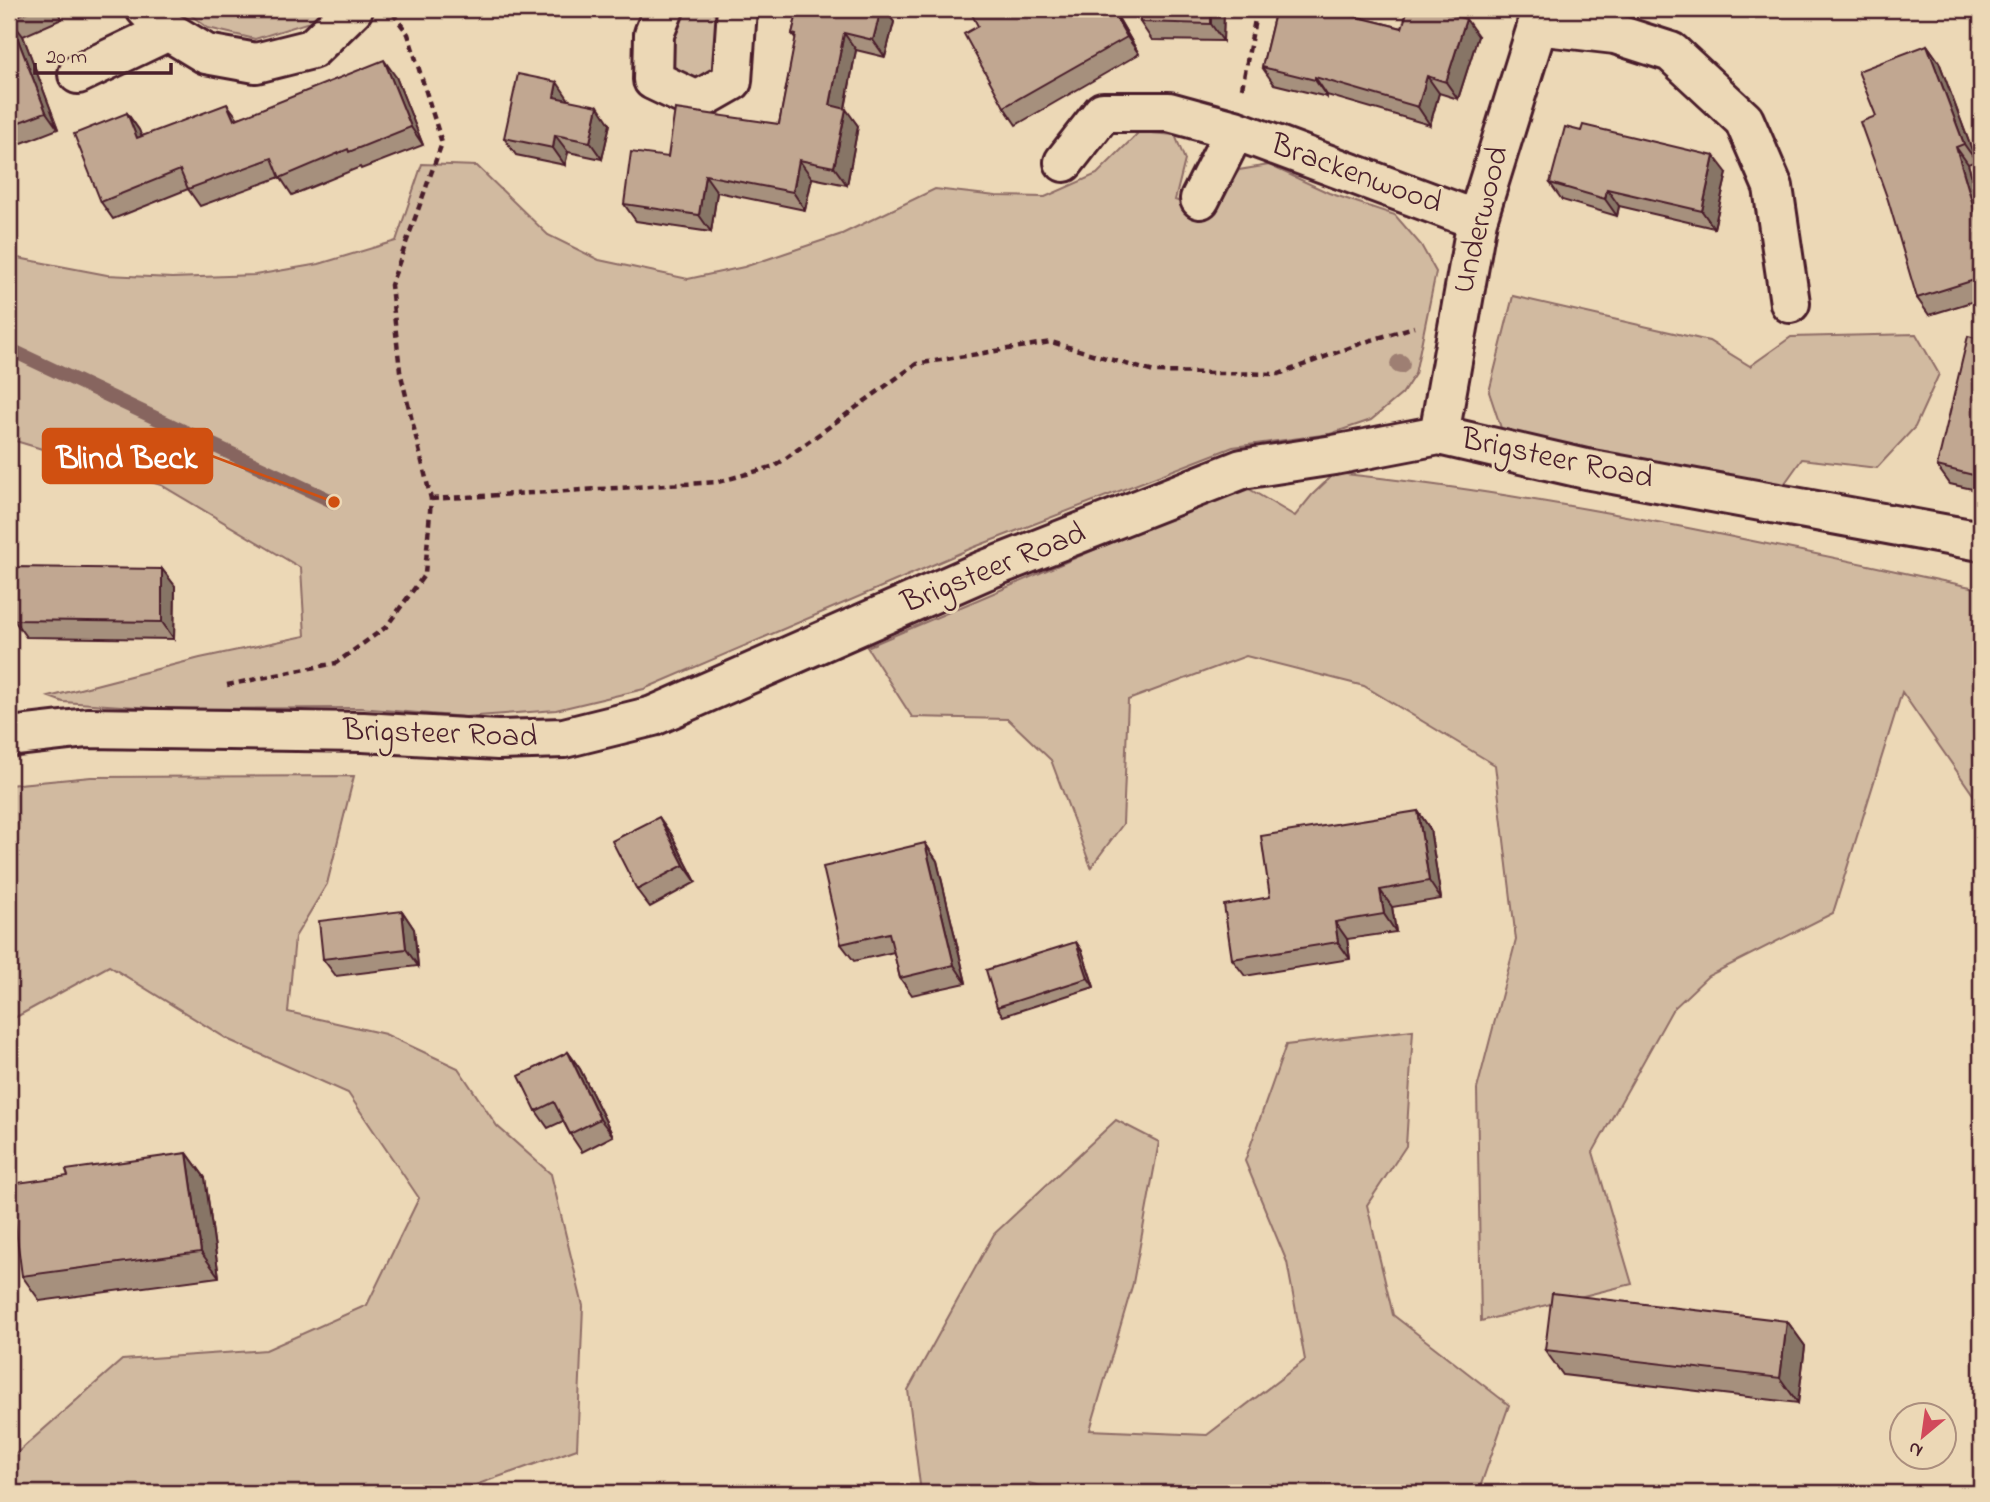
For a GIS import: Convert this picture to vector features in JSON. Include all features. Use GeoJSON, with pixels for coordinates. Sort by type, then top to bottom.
{"type":"FeatureCollection","features":[{"type":"Feature","properties":{"kind":"street"},"geometry":{"type":"LineString","coordinates":[[78,74],[157,20],[206,54],[256,64],[312,48],[353,9]]}},
{"type":"Feature","properties":{"kind":"street"},"geometry":{"type":"LineString","coordinates":[[664,9],[654,34],[653,80],[698,101],[732,81],[737,9]]}},
{"type":"Feature","properties":{"kind":"street"},"geometry":{"type":"LineString","coordinates":[[1538,18],[1553,27],[1615,34],[1671,52],[1744,120],[1773,187],[1790,303]]}},
{"type":"Feature","properties":{"kind":"street","name":"Underwood"},"geometry":{"type":"LineString","coordinates":[[1439,435],[1476,220],[1538,18]]}},
{"type":"Feature","properties":{"kind":"street","name":"Brackenwood"},"geometry":{"type":"LineString","coordinates":[[1064,162],[1103,112],[1169,113],[1235,130],[1476,220]]}},
{"type":"Feature","properties":{"kind":"street","name":"Brackenwood"},"geometry":{"type":"LineString","coordinates":[[1200,199],[1235,130]]}},
{"type":"Feature","properties":{"kind":"street","name":"Brigsteer Road"},"geometry":{"type":"LineString","coordinates":[[9,737],[87,728],[363,732],[498,740],[565,737],[653,716],[984,571],[1242,469],[1439,435],[1586,469],[1981,541]]}},
{"type":"Feature","properties":{"kind":"path"},"geometry":{"type":"LineString","coordinates":[[214,687],[337,663],[386,627],[425,574],[431,499],[400,371],[391,285],[442,143],[408,34],[389,9]]}},
{"type":"Feature","properties":{"kind":"path"},"geometry":{"type":"LineString","coordinates":[[1235,130],[1256,9]]}},
{"type":"Feature","properties":{"kind":"path"},"geometry":{"type":"LineString","coordinates":[[431,499],[718,481],[775,466],[916,364],[1051,342],[1154,372],[1279,374],[1365,342],[1459,314]]}},
{"type":"Feature","properties":{"kind":"shaded area"},"geometry":{"type":"Polygon","coordinates":[[[183,9],[322,9],[313,21],[255,39],[208,28],[183,9]]]}},
{"type":"Feature","properties":{"kind":"shaded area"},"geometry":{"type":"Polygon","coordinates":[[[676,9],[713,9],[718,27],[713,74],[688,81],[673,71],[670,47],[676,9]]]}},
{"type":"Feature","properties":{"kind":"shaded area"},"geometry":{"type":"Polygon","coordinates":[[[1139,132],[1175,135],[1185,160],[1175,200],[1211,212],[1239,170],[1269,165],[1329,193],[1395,215],[1421,245],[1436,272],[1415,374],[1402,394],[1371,420],[1330,434],[1233,447],[972,548],[644,689],[556,710],[465,717],[360,708],[166,709],[63,702],[49,697],[200,658],[305,636],[301,568],[161,485],[9,439],[9,252],[18,258],[107,275],[172,278],[255,275],[319,264],[396,241],[422,164],[477,166],[548,235],[599,260],[688,279],[744,267],[842,234],[935,189],[996,196],[1045,197],[1097,174],[1139,132]]]}},
{"type":"Feature","properties":{"kind":"shaded area"},"geometry":{"type":"Polygon","coordinates":[[[1513,296],[1709,341],[1750,366],[1791,337],[1916,334],[1939,374],[1915,427],[1877,468],[1802,459],[1780,490],[1504,437],[1489,392],[1513,296]]]}},
{"type":"Feature","properties":{"kind":"shaded area"},"geometry":{"type":"Polygon","coordinates":[[[1335,473],[1498,494],[1660,522],[1981,589],[1981,806],[1902,692],[1833,913],[1708,976],[1672,1010],[1593,1152],[1632,1284],[1481,1321],[1477,1089],[1516,940],[1495,765],[1364,686],[1246,656],[1128,700],[1123,824],[1091,867],[1051,760],[1008,719],[912,717],[867,647],[1244,486],[1295,516],[1335,473]]]}},
{"type":"Feature","properties":{"kind":"shaded area"},"geometry":{"type":"Polygon","coordinates":[[[354,776],[327,884],[295,937],[288,1012],[385,1034],[458,1068],[497,1126],[551,1174],[583,1306],[577,1449],[453,1493],[9,1493],[9,1460],[122,1360],[266,1350],[367,1305],[419,1198],[348,1093],[229,1040],[109,966],[9,1021],[9,785],[91,777],[354,776]]]}},
{"type":"Feature","properties":{"kind":"shaded area"},"geometry":{"type":"Polygon","coordinates":[[[1413,1030],[1406,1146],[1367,1205],[1393,1315],[1509,1405],[1478,1493],[1065,1493],[1029,1483],[1026,1493],[921,1493],[908,1390],[994,1234],[1116,1120],[1159,1142],[1133,1283],[1090,1430],[1207,1435],[1305,1360],[1287,1262],[1245,1161],[1286,1045],[1413,1030]]]}},
{"type":"Feature","properties":{"kind":"building"},"geometry":{"type":"Polygon","coordinates":[[[9,9],[34,9],[10,19],[46,112],[9,126],[9,9]]]}},
{"type":"Feature","properties":{"kind":"building"},"geometry":{"type":"Polygon","coordinates":[[[798,9],[881,9],[873,40],[844,33],[830,105],[846,109],[834,167],[799,160],[793,192],[705,175],[699,215],[624,204],[631,152],[668,157],[675,109],[779,124],[796,35],[792,34],[798,9]]]}},
{"type":"Feature","properties":{"kind":"building"},"geometry":{"type":"Polygon","coordinates":[[[969,9],[1111,9],[1127,37],[1004,107],[964,34],[978,26],[969,9]]]}},
{"type":"Feature","properties":{"kind":"building"},"geometry":{"type":"Polygon","coordinates":[[[1140,9],[1211,9],[1211,24],[1140,22],[1140,9]]]}},
{"type":"Feature","properties":{"kind":"building"},"geometry":{"type":"Polygon","coordinates":[[[1276,9],[1326,9],[1402,28],[1408,9],[1433,9],[1466,19],[1446,82],[1427,76],[1418,107],[1315,77],[1315,80],[1262,67],[1276,9]]]}},
{"type":"Feature","properties":{"kind":"building"},"geometry":{"type":"Polygon","coordinates":[[[1927,45],[1964,144],[1956,147],[1981,232],[1981,278],[1917,298],[1888,200],[1860,122],[1876,116],[1858,71],[1927,45]]]}},
{"type":"Feature","properties":{"kind":"building"},"geometry":{"type":"Polygon","coordinates":[[[384,60],[411,127],[349,152],[348,149],[280,178],[272,158],[188,189],[180,170],[101,202],[74,134],[127,113],[137,138],[227,104],[234,120],[384,60]]]}},
{"type":"Feature","properties":{"kind":"building"},"geometry":{"type":"Polygon","coordinates":[[[518,74],[557,82],[554,97],[598,106],[590,142],[555,135],[553,148],[504,138],[518,74]]]}},
{"type":"Feature","properties":{"kind":"building"},"geometry":{"type":"Polygon","coordinates":[[[1583,125],[1714,156],[1702,211],[1607,189],[1605,199],[1550,183],[1565,127],[1581,131],[1583,125]]]}},
{"type":"Feature","properties":{"kind":"building"},"geometry":{"type":"Polygon","coordinates":[[[1968,336],[1981,339],[1981,477],[1937,466],[1968,336]]]}},
{"type":"Feature","properties":{"kind":"building"},"geometry":{"type":"Polygon","coordinates":[[[14,567],[162,569],[162,622],[14,620],[14,567]]]}},
{"type":"Feature","properties":{"kind":"building"},"geometry":{"type":"Polygon","coordinates":[[[1418,811],[1429,881],[1380,890],[1384,914],[1335,922],[1338,942],[1232,959],[1224,905],[1270,897],[1261,836],[1418,811]]]}},
{"type":"Feature","properties":{"kind":"building"},"geometry":{"type":"Polygon","coordinates":[[[659,817],[684,865],[637,890],[612,841],[659,817]]]}},
{"type":"Feature","properties":{"kind":"building"},"geometry":{"type":"Polygon","coordinates":[[[925,843],[954,965],[900,978],[889,933],[841,944],[823,867],[925,843]]]}},
{"type":"Feature","properties":{"kind":"building"},"geometry":{"type":"Polygon","coordinates":[[[402,911],[406,949],[323,959],[319,921],[402,911]]]}},
{"type":"Feature","properties":{"kind":"building"},"geometry":{"type":"Polygon","coordinates":[[[1076,942],[1088,978],[997,1007],[986,970],[1076,942]]]}},
{"type":"Feature","properties":{"kind":"building"},"geometry":{"type":"Polygon","coordinates":[[[568,1052],[600,1119],[570,1134],[554,1102],[536,1111],[519,1076],[568,1052]]]}},
{"type":"Feature","properties":{"kind":"building"},"geometry":{"type":"Polygon","coordinates":[[[187,1153],[201,1252],[22,1276],[10,1184],[68,1176],[66,1170],[187,1153]]]}},
{"type":"Feature","properties":{"kind":"building"},"geometry":{"type":"Polygon","coordinates":[[[1552,1293],[1787,1321],[1780,1378],[1545,1350],[1552,1293]]]}},
{"type":"Feature","properties":{"kind":"building"},"geometry":{"type":"Polygon","coordinates":[[[1514,1488],[1574,1493],[1513,1493],[1514,1488]]]}},
{"type":"Feature","properties":{"kind":"waterway"},"geometry":{"type":"LineString","coordinates":[[9,349],[334,502]]}},
{"type":"Feature","properties":{"kind":"place","name":"Blind Beck"},"geometry":{"type":"Point","coordinates":[334,502]}}]}
